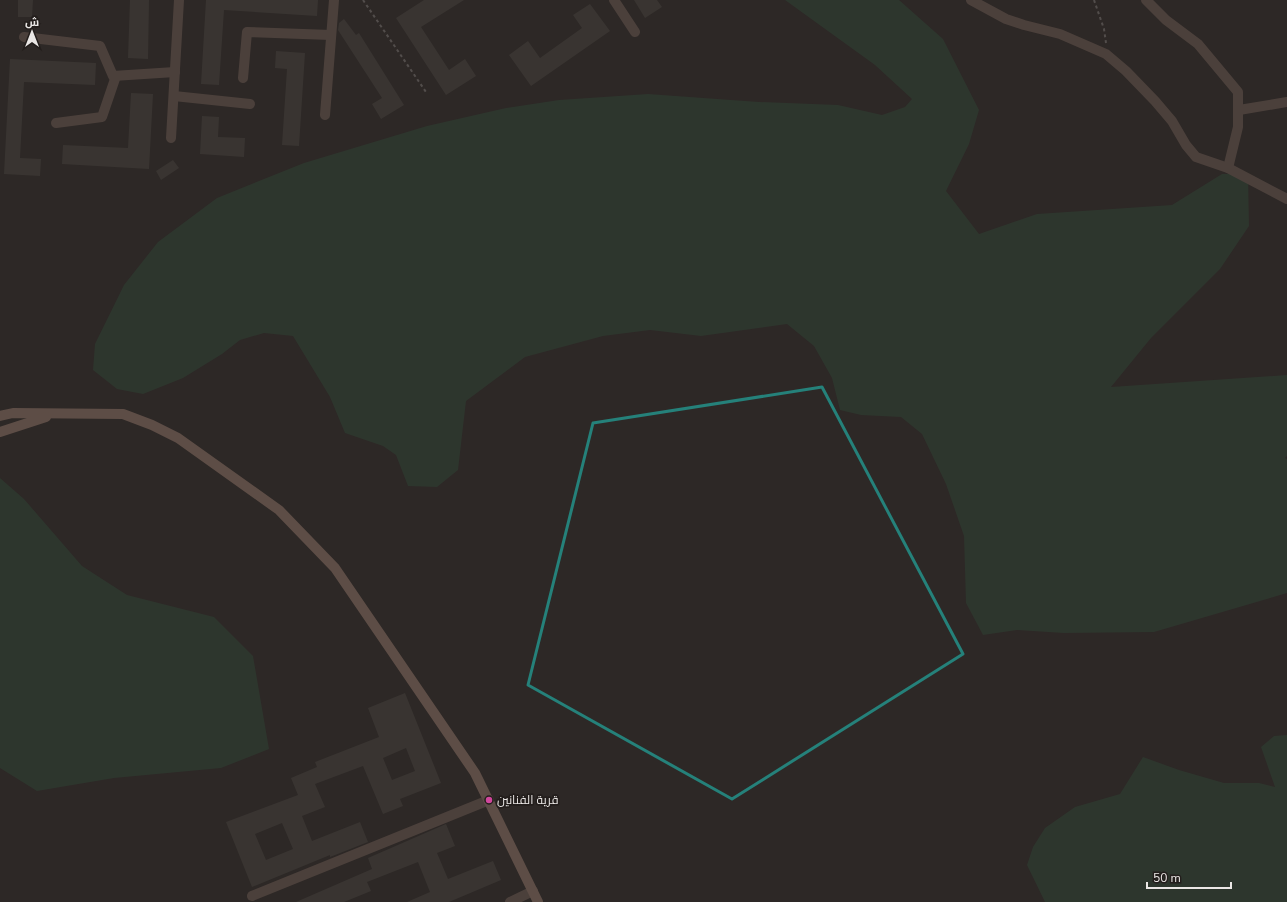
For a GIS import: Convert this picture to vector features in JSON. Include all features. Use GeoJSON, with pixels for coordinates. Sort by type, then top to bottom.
{"type":"FeatureCollection","features":[{"type":"Feature","properties":{"kind":"main road"},"geometry":{"type":"LineString","coordinates":[[0,416],[13,413],[124,414],[152,425],[178,438],[279,510],[335,568],[475,773],[538,902]]}},
{"type":"Feature","properties":{"kind":"main road"},"geometry":{"type":"LineString","coordinates":[[0,432],[42,417],[66,414]]}},
{"type":"Feature","properties":{"kind":"street"},"geometry":{"type":"LineString","coordinates":[[171,138],[179,0]]}},
{"type":"Feature","properties":{"kind":"street"},"geometry":{"type":"LineString","coordinates":[[326,115],[334,0]]}},
{"type":"Feature","properties":{"kind":"street"},"geometry":{"type":"LineString","coordinates":[[614,0],[635,32]]}},
{"type":"Feature","properties":{"kind":"street"},"geometry":{"type":"LineString","coordinates":[[971,0],[1006,19],[1060,34],[1106,54],[1126,71],[1155,101],[1172,122],[1186,145],[1196,157],[1228,168],[1287,199]]}},
{"type":"Feature","properties":{"kind":"street"},"geometry":{"type":"LineString","coordinates":[[1146,0],[1166,20],[1198,44],[1238,92],[1239,110],[1236,137],[1228,168]]}},
{"type":"Feature","properties":{"kind":"street"},"geometry":{"type":"LineString","coordinates":[[242,78],[247,32],[332,35]]}},
{"type":"Feature","properties":{"kind":"street"},"geometry":{"type":"LineString","coordinates":[[24,37],[100,46],[113,76],[175,72]]}},
{"type":"Feature","properties":{"kind":"street"},"geometry":{"type":"LineString","coordinates":[[56,123],[102,117],[116,76]]}},
{"type":"Feature","properties":{"kind":"street"},"geometry":{"type":"LineString","coordinates":[[174,96],[250,104]]}},
{"type":"Feature","properties":{"kind":"street"},"geometry":{"type":"LineString","coordinates":[[1239,110],[1287,102]]}},
{"type":"Feature","properties":{"kind":"street"},"geometry":{"type":"LineString","coordinates":[[252,896],[489,800]]}},
{"type":"Feature","properties":{"kind":"street"},"geometry":{"type":"LineString","coordinates":[[510,902],[533,891]]}},
{"type":"Feature","properties":{"kind":"path"},"geometry":{"type":"LineString","coordinates":[[363,0],[426,92]]}},
{"type":"Feature","properties":{"kind":"path"},"geometry":{"type":"LineString","coordinates":[[1094,0],[1104,29],[1106,54]]}},
{"type":"Feature","properties":{"kind":"highlighted area"},"geometry":{"type":"Polygon","coordinates":[[[822,387],[963,654],[732,799],[528,685],[593,423],[822,387]]]}},
{"type":"Feature","properties":{"kind":"green space"},"geometry":{"type":"Polygon","coordinates":[[[785,0],[899,0],[943,39],[979,110],[969,144],[946,191],[979,234],[1037,214],[1172,205],[1222,174],[1248,174],[1249,226],[1220,269],[1151,338],[1111,387],[1287,375],[1287,456],[1285,458],[1287,459],[1287,593],[1154,632],[1064,633],[1017,630],[983,635],[966,603],[964,536],[946,484],[922,434],[901,417],[861,415],[840,410],[832,378],[814,346],[787,324],[701,336],[650,330],[603,336],[525,357],[466,401],[458,470],[437,487],[408,486],[396,455],[383,446],[345,433],[330,397],[293,336],[264,333],[240,340],[222,354],[183,378],[143,394],[117,389],[93,370],[95,344],[124,285],[158,242],[217,198],[304,163],[427,126],[506,108],[559,100],[648,94],[759,102],[838,105],[882,115],[905,107],[912,99],[875,65],[785,0]]]}},
{"type":"Feature","properties":{"kind":"green space"},"geometry":{"type":"Polygon","coordinates":[[[0,478],[24,499],[82,566],[127,595],[214,617],[253,656],[269,749],[221,768],[114,778],[37,791],[0,768],[0,478]]]}},
{"type":"Feature","properties":{"kind":"green space"},"geometry":{"type":"Polygon","coordinates":[[[1287,735],[1287,902],[1045,902],[1027,865],[1033,847],[1045,828],[1075,807],[1120,794],[1143,757],[1179,770],[1224,783],[1259,783],[1275,787],[1261,747],[1274,736],[1287,735]]]}},
{"type":"Feature","properties":{"kind":"building"},"geometry":{"type":"Polygon","coordinates":[[[18,0],[33,0],[32,17],[18,17],[18,0]]]}},
{"type":"Feature","properties":{"kind":"building"},"geometry":{"type":"Polygon","coordinates":[[[130,0],[149,0],[148,59],[128,58],[130,0]]]}},
{"type":"Feature","properties":{"kind":"building"},"geometry":{"type":"Polygon","coordinates":[[[206,0],[318,0],[317,16],[224,10],[219,85],[201,84],[206,0]]]}},
{"type":"Feature","properties":{"kind":"building"},"geometry":{"type":"Polygon","coordinates":[[[424,0],[464,0],[421,27],[449,70],[465,59],[476,76],[446,95],[396,18],[424,0]]]}},
{"type":"Feature","properties":{"kind":"building"},"geometry":{"type":"Polygon","coordinates":[[[634,0],[657,0],[662,7],[645,18],[634,0]]]}},
{"type":"Feature","properties":{"kind":"building"},"geometry":{"type":"Polygon","coordinates":[[[590,4],[610,31],[531,86],[509,55],[528,41],[540,58],[582,28],[573,15],[590,4]]]}},
{"type":"Feature","properties":{"kind":"building"},"geometry":{"type":"Polygon","coordinates":[[[344,19],[356,35],[359,33],[404,105],[381,119],[372,104],[382,98],[338,30],[339,23],[344,19]]]}},
{"type":"Feature","properties":{"kind":"building"},"geometry":{"type":"Polygon","coordinates":[[[276,51],[305,53],[299,146],[282,145],[287,69],[275,68],[276,51]]]}},
{"type":"Feature","properties":{"kind":"building"},"geometry":{"type":"Polygon","coordinates":[[[10,59],[96,63],[95,85],[24,82],[20,158],[41,159],[40,176],[4,174],[10,59]]]}},
{"type":"Feature","properties":{"kind":"building"},"geometry":{"type":"Polygon","coordinates":[[[131,93],[153,94],[149,169],[62,164],[63,145],[128,148],[131,93]]]}},
{"type":"Feature","properties":{"kind":"building"},"geometry":{"type":"Polygon","coordinates":[[[202,116],[219,117],[218,137],[245,138],[244,157],[200,154],[202,116]]]}},
{"type":"Feature","properties":{"kind":"building"},"geometry":{"type":"Polygon","coordinates":[[[173,160],[179,168],[161,180],[156,171],[173,160]]]}},
{"type":"Feature","properties":{"kind":"building"},"geometry":{"type":"Polygon","coordinates":[[[405,693],[441,783],[400,799],[403,806],[383,814],[363,766],[315,784],[325,807],[302,816],[312,841],[360,822],[368,842],[330,857],[330,855],[252,887],[226,822],[298,795],[291,778],[317,767],[315,762],[379,737],[368,708],[405,693]],[[406,748],[383,758],[392,780],[415,771],[406,748]],[[282,823],[255,834],[266,860],[293,849],[282,823]]]}},
{"type":"Feature","properties":{"kind":"building"},"geometry":{"type":"Polygon","coordinates":[[[446,824],[455,846],[437,853],[448,879],[493,861],[501,880],[449,902],[407,902],[430,892],[418,862],[367,882],[371,891],[344,902],[296,902],[372,869],[368,858],[446,824]]]}},
{"type":"Feature","properties":{"kind":"place","name":"قرية الفنانين"},"geometry":{"type":"Point","coordinates":[489,800]}}]}
